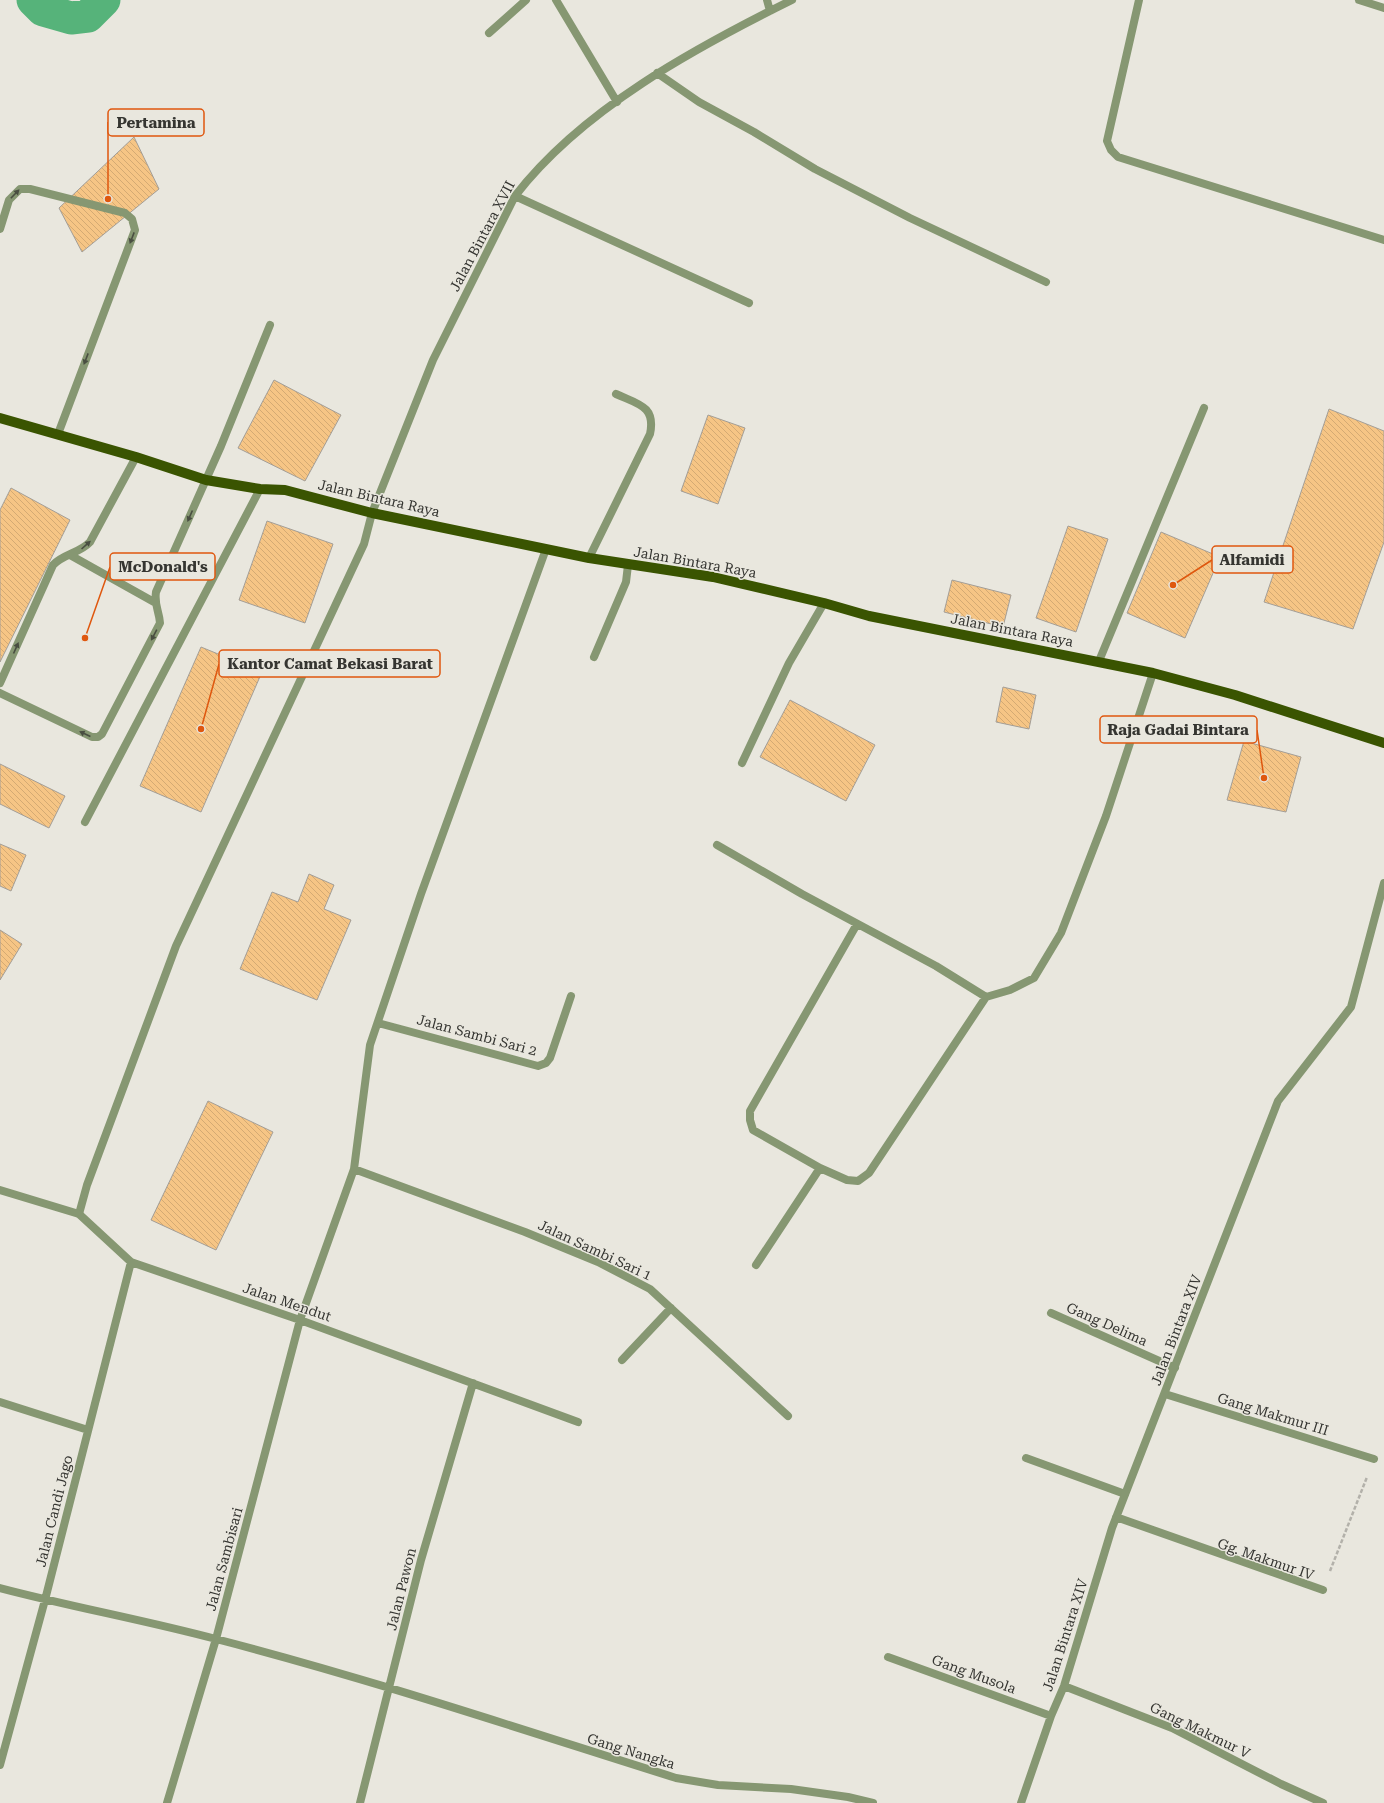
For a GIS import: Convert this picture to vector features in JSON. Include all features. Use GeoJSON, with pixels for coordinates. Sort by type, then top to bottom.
{"type":"FeatureCollection","features":[{"type":"Feature","properties":{"kind":"main road","name":"Jalan Bintara Raya"},"geometry":{"type":"LineString","coordinates":[[0,418],[136,457],[206,480],[260,489],[285,490],[372,513],[589,558],[713,577],[824,603],[869,616],[1153,673],[1235,695],[1384,742]]}},
{"type":"Feature","properties":{"kind":"street"},"geometry":{"type":"LineString","coordinates":[[489,32],[526,0]]}},
{"type":"Feature","properties":{"kind":"street"},"geometry":{"type":"LineString","coordinates":[[556,0],[617,102]]}},
{"type":"Feature","properties":{"kind":"street"},"geometry":{"type":"LineString","coordinates":[[767,0],[770,11]]}},
{"type":"Feature","properties":{"kind":"street","name":"Jalan Bintara XVII"},"geometry":{"type":"LineString","coordinates":[[79,1214],[87,1185],[176,946],[364,544],[372,513],[433,360],[515,196],[532,174],[588,123],[657,73],[792,0]]}},
{"type":"Feature","properties":{"kind":"street"},"geometry":{"type":"LineString","coordinates":[[1139,0],[1107,141],[1118,157],[1384,240]]}},
{"type":"Feature","properties":{"kind":"street"},"geometry":{"type":"LineString","coordinates":[[1359,0],[1384,8]]}},
{"type":"Feature","properties":{"kind":"street"},"geometry":{"type":"LineString","coordinates":[[657,73],[699,102],[754,132],[815,170],[910,218],[1046,282]]}},
{"type":"Feature","properties":{"kind":"street"},"geometry":{"type":"LineString","coordinates":[[0,229],[8,200],[20,188],[30,189],[125,213],[132,219],[134,230],[58,434]]}},
{"type":"Feature","properties":{"kind":"street"},"geometry":{"type":"LineString","coordinates":[[515,196],[749,303]]}},
{"type":"Feature","properties":{"kind":"street"},"geometry":{"type":"LineString","coordinates":[[154,602],[156,592],[206,480],[270,325]]}},
{"type":"Feature","properties":{"kind":"street"},"geometry":{"type":"LineString","coordinates":[[589,558],[650,434],[652,423],[650,413],[642,407],[616,394]]}},
{"type":"Feature","properties":{"kind":"street"},"geometry":{"type":"LineString","coordinates":[[1099,662],[1204,408]]}},
{"type":"Feature","properties":{"kind":"street"},"geometry":{"type":"LineString","coordinates":[[0,683],[53,565],[57,561],[84,549],[90,542],[136,457]]}},
{"type":"Feature","properties":{"kind":"street"},"geometry":{"type":"LineString","coordinates":[[85,822],[260,489]]}},
{"type":"Feature","properties":{"kind":"street","name":"Jalan Sambisari"},"geometry":{"type":"LineString","coordinates":[[167,1803],[216,1639],[300,1320],[354,1170],[370,1045],[421,894],[546,549]]}},
{"type":"Feature","properties":{"kind":"street"},"geometry":{"type":"LineString","coordinates":[[0,693],[92,737],[98,737],[102,734],[160,623],[159,612],[154,602],[70,555]]}},
{"type":"Feature","properties":{"kind":"street"},"geometry":{"type":"LineString","coordinates":[[594,656],[626,582],[628,565]]}},
{"type":"Feature","properties":{"kind":"street"},"geometry":{"type":"LineString","coordinates":[[742,763],[789,663],[824,603]]}},
{"type":"Feature","properties":{"kind":"street"},"geometry":{"type":"LineString","coordinates":[[857,924],[750,1110],[750,1120],[754,1130],[820,1168],[847,1180],[858,1181],[869,1173],[986,997],[1010,990],[1034,978],[1061,933],[1106,816],[1153,673]]}},
{"type":"Feature","properties":{"kind":"street"},"geometry":{"type":"LineString","coordinates":[[717,845],[857,924],[936,966],[986,997]]}},
{"type":"Feature","properties":{"kind":"street","name":"Jalan Bintara XIV"},"geometry":{"type":"LineString","coordinates":[[1021,1803],[1051,1716],[1064,1686],[1116,1517],[1278,1101],[1351,1007],[1384,883]]}},
{"type":"Feature","properties":{"kind":"street","name":"Jalan Sambi Sari 2"},"geometry":{"type":"LineString","coordinates":[[378,1023],[538,1066],[546,1063],[550,1058],[571,996]]}},
{"type":"Feature","properties":{"kind":"street"},"geometry":{"type":"LineString","coordinates":[[756,1265],[820,1168]]}},
{"type":"Feature","properties":{"kind":"street","name":"Jalan Sambi Sari 1"},"geometry":{"type":"LineString","coordinates":[[354,1170],[525,1232],[598,1262],[650,1289],[788,1416]]}},
{"type":"Feature","properties":{"kind":"street","name":"Jalan Mendut"},"geometry":{"type":"LineString","coordinates":[[0,1190],[79,1214],[131,1262],[300,1320],[578,1422]]}},
{"type":"Feature","properties":{"kind":"street","name":"Jalan Candi Jago"},"geometry":{"type":"LineString","coordinates":[[0,1765],[45,1600],[131,1262]]}},
{"type":"Feature","properties":{"kind":"street"},"geometry":{"type":"LineString","coordinates":[[622,1360],[671,1308]]}},
{"type":"Feature","properties":{"kind":"street","name":"Gang Delima"},"geometry":{"type":"LineString","coordinates":[[1051,1313],[1175,1368]]}},
{"type":"Feature","properties":{"kind":"street","name":"Jalan Pawon"},"geometry":{"type":"LineString","coordinates":[[360,1803],[421,1560],[473,1383]]}},
{"type":"Feature","properties":{"kind":"street","name":"Gang Makmur III"},"geometry":{"type":"LineString","coordinates":[[1164,1394],[1374,1459]]}},
{"type":"Feature","properties":{"kind":"street"},"geometry":{"type":"LineString","coordinates":[[0,1402],[88,1430]]}},
{"type":"Feature","properties":{"kind":"street"},"geometry":{"type":"LineString","coordinates":[[1026,1458],[1126,1494]]}},
{"type":"Feature","properties":{"kind":"street"},"geometry":{"type":"LineString","coordinates":[[1116,1517],[1323,1590]]}},
{"type":"Feature","properties":{"kind":"street","name":"Gang Nangka"},"geometry":{"type":"LineString","coordinates":[[0,1588],[45,1600],[216,1639],[389,1688],[676,1778],[718,1785],[791,1789],[848,1797],[872,1803]]}},
{"type":"Feature","properties":{"kind":"street","name":"Gang Musola"},"geometry":{"type":"LineString","coordinates":[[888,1657],[1051,1716]]}},
{"type":"Feature","properties":{"kind":"street","name":"Gang Makmur V"},"geometry":{"type":"LineString","coordinates":[[1064,1686],[1172,1728],[1323,1803]]}},
{"type":"Feature","properties":{"kind":"path","name":"Gg. Makmur IV"},"geometry":{"type":"LineString","coordinates":[[1323,1590],[1374,1459]]}},
{"type":"Feature","properties":{"kind":"building"},"geometry":{"type":"Polygon","coordinates":[[[134,137],[159,189],[82,252],[59,208],[134,137]]]}},
{"type":"Feature","properties":{"kind":"building"},"geometry":{"type":"Polygon","coordinates":[[[274,380],[341,415],[305,481],[238,448],[274,380]]]}},
{"type":"Feature","properties":{"kind":"building"},"geometry":{"type":"Polygon","coordinates":[[[1329,409],[1384,431],[1384,542],[1353,629],[1264,602],[1329,409]]]}},
{"type":"Feature","properties":{"kind":"building"},"geometry":{"type":"Polygon","coordinates":[[[708,415],[745,428],[718,504],[681,491],[708,415]]]}},
{"type":"Feature","properties":{"kind":"building"},"geometry":{"type":"Polygon","coordinates":[[[11,488],[70,520],[0,662],[0,510],[11,488]]]}},
{"type":"Feature","properties":{"kind":"building"},"geometry":{"type":"Polygon","coordinates":[[[267,521],[333,544],[305,623],[239,600],[267,521]]]}},
{"type":"Feature","properties":{"kind":"building"},"geometry":{"type":"Polygon","coordinates":[[[1068,526],[1108,539],[1076,632],[1036,618],[1068,526]]]}},
{"type":"Feature","properties":{"kind":"building"},"geometry":{"type":"Polygon","coordinates":[[[1161,532],[1220,557],[1185,638],[1127,613],[1161,532]]]}},
{"type":"Feature","properties":{"kind":"building"},"geometry":{"type":"Polygon","coordinates":[[[952,580],[1011,595],[1003,627],[944,612],[952,580]]]}},
{"type":"Feature","properties":{"kind":"building"},"geometry":{"type":"Polygon","coordinates":[[[201,647],[262,672],[201,812],[140,786],[201,647]]]}},
{"type":"Feature","properties":{"kind":"building"},"geometry":{"type":"Polygon","coordinates":[[[1003,687],[1036,695],[1029,729],[996,722],[1003,687]]]}},
{"type":"Feature","properties":{"kind":"building"},"geometry":{"type":"Polygon","coordinates":[[[790,700],[875,745],[846,801],[760,757],[790,700]]]}},
{"type":"Feature","properties":{"kind":"building"},"geometry":{"type":"Polygon","coordinates":[[[1244,741],[1301,757],[1286,812],[1227,800],[1244,741]]]}},
{"type":"Feature","properties":{"kind":"building"},"geometry":{"type":"Polygon","coordinates":[[[0,764],[65,796],[49,828],[0,804],[0,764]]]}},
{"type":"Feature","properties":{"kind":"building"},"geometry":{"type":"Polygon","coordinates":[[[0,844],[26,855],[11,891],[0,886],[0,844]]]}},
{"type":"Feature","properties":{"kind":"building"},"geometry":{"type":"Polygon","coordinates":[[[309,874],[334,885],[324,909],[351,920],[317,1000],[240,969],[272,892],[298,902],[309,874]]]}},
{"type":"Feature","properties":{"kind":"building"},"geometry":{"type":"Polygon","coordinates":[[[0,930],[22,944],[0,980],[0,930]]]}},
{"type":"Feature","properties":{"kind":"building"},"geometry":{"type":"Polygon","coordinates":[[[208,1101],[273,1132],[216,1250],[151,1220],[208,1101]]]}},
{"type":"Feature","properties":{"kind":"waterway"},"geometry":{"type":"LineString","coordinates":[[33,0],[43,10],[71,18],[88,16],[104,0]]}},
{"type":"Feature","properties":{"kind":"place","name":"Pertamina"},"geometry":{"type":"Point","coordinates":[108,199]}},
{"type":"Feature","properties":{"kind":"place","name":"Alfamidi"},"geometry":{"type":"Point","coordinates":[1173,585]}},
{"type":"Feature","properties":{"kind":"place","name":"McDonald's"},"geometry":{"type":"Point","coordinates":[85,638]}},
{"type":"Feature","properties":{"kind":"place","name":"Kantor Camat Bekasi Barat"},"geometry":{"type":"Point","coordinates":[201,729]}},
{"type":"Feature","properties":{"kind":"place","name":"Raja Gadai Bintara"},"geometry":{"type":"Point","coordinates":[1264,778]}}]}
